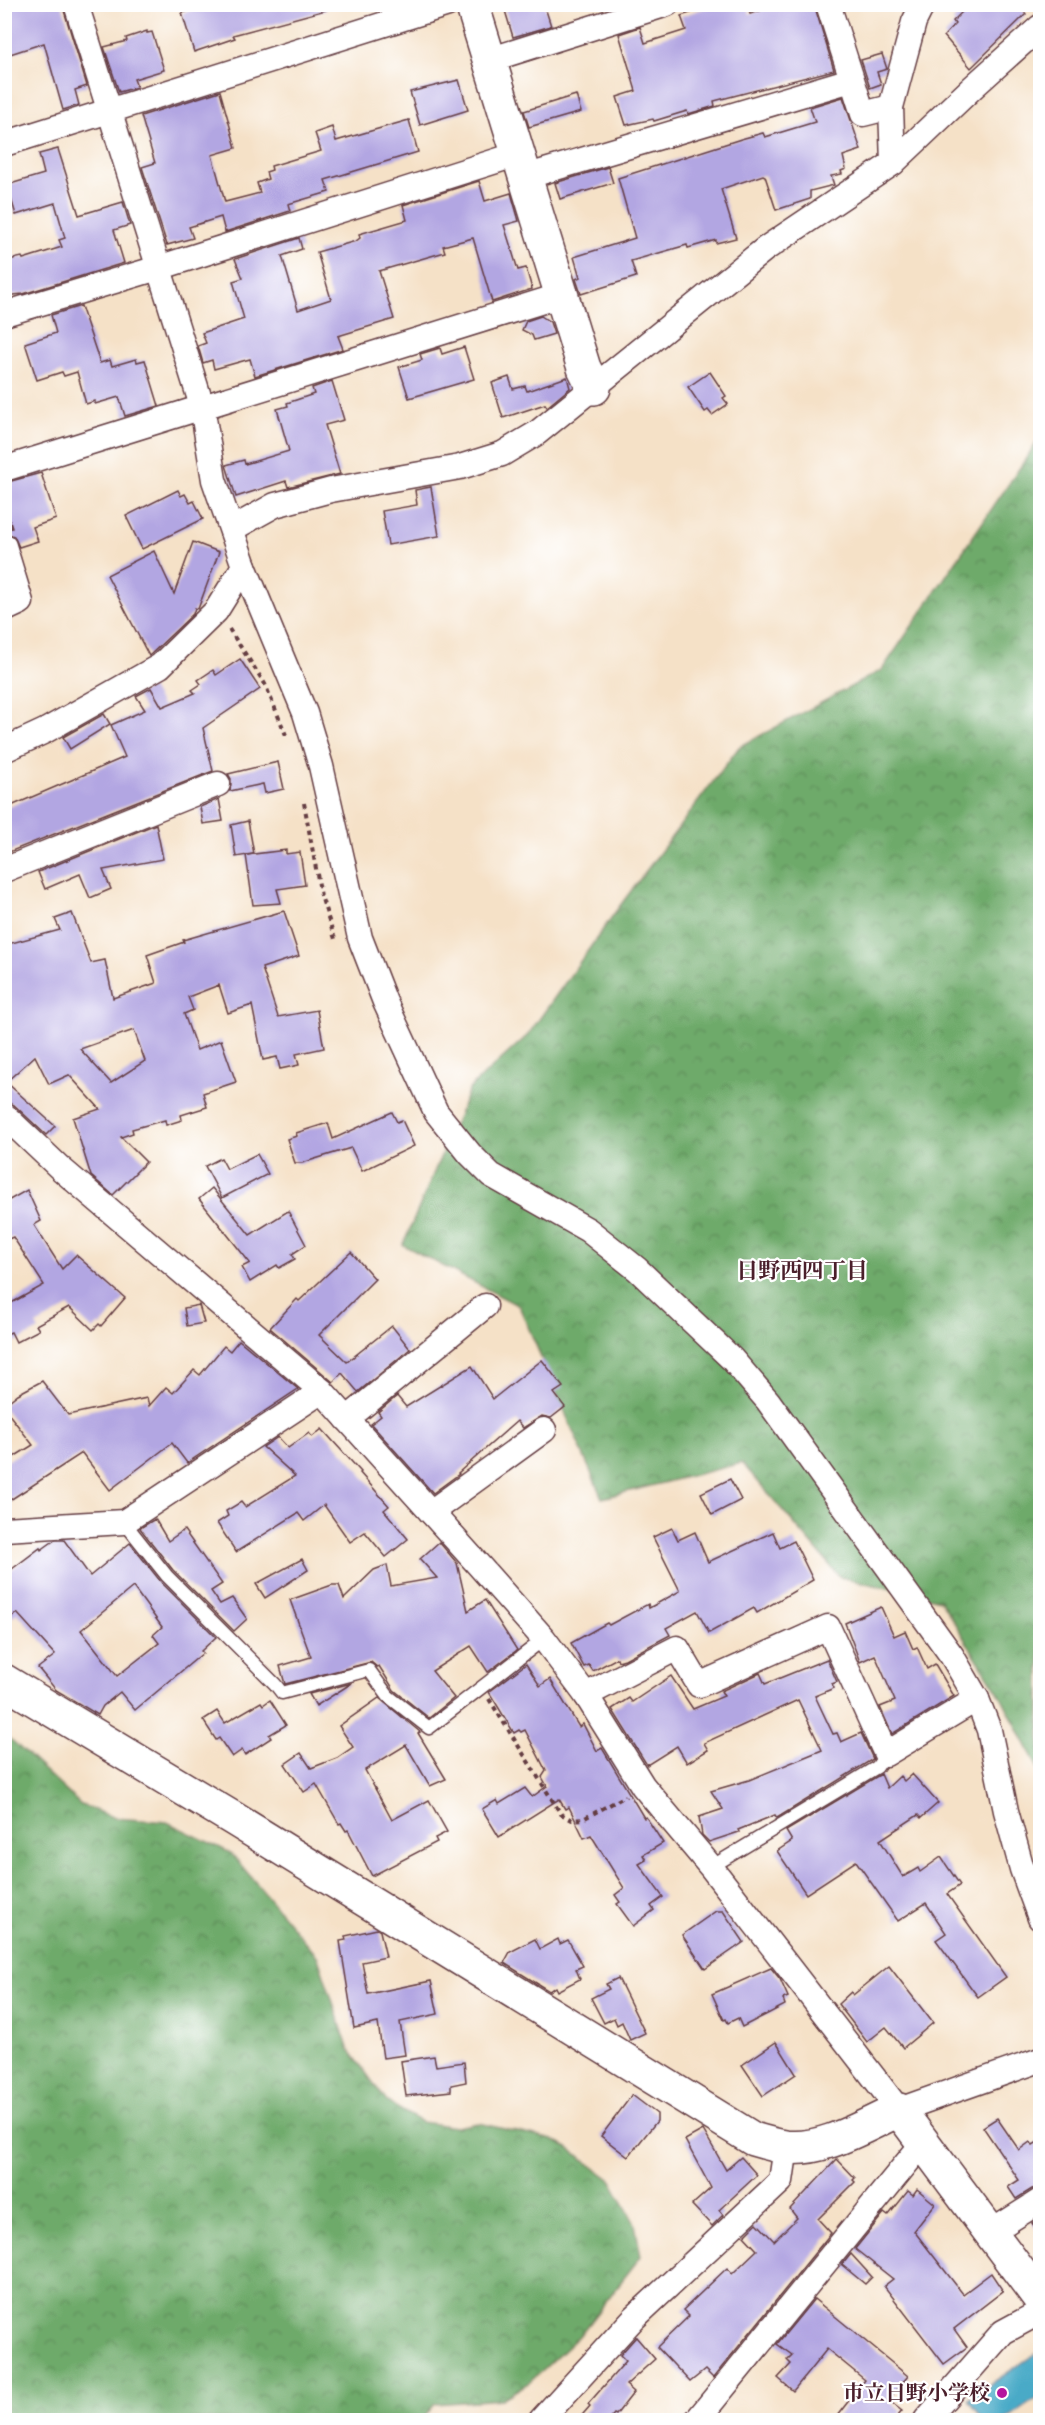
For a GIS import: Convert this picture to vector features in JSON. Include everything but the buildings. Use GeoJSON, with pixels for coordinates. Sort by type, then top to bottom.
{"type":"FeatureCollection","features":[{"type":"Feature","properties":{"kind":"street"},"geometry":{"type":"LineString","coordinates":[[76,4],[202,406],[214,480],[244,566],[305,712],[321,766],[360,938],[385,1002],[436,1112],[470,1154],[491,1175],[588,1230],[637,1269],[732,1359],[768,1401],[952,1656],[977,1700],[990,1730],[1006,1811],[1022,1869],[1041,1918]]}},
{"type":"Feature","properties":{"kind":"street"},"geometry":{"type":"LineString","coordinates":[[4,144],[448,4]]}},
{"type":"Feature","properties":{"kind":"street"},"geometry":{"type":"LineString","coordinates":[[472,4],[584,368],[594,388]]}},
{"type":"Feature","properties":{"kind":"street"},"geometry":{"type":"LineString","coordinates":[[489,60],[666,4]]}},
{"type":"Feature","properties":{"kind":"street"},"geometry":{"type":"LineString","coordinates":[[828,4],[863,114],[891,106]]}},
{"type":"Feature","properties":{"kind":"street"},"geometry":{"type":"LineString","coordinates":[[893,163],[891,106],[914,21],[923,4]]}},
{"type":"Feature","properties":{"kind":"street"},"geometry":{"type":"LineString","coordinates":[[232,529],[275,505],[331,490],[460,467],[502,454],[537,433],[765,249],[893,163],[973,87],[1041,27]]}},
{"type":"Feature","properties":{"kind":"street"},"geometry":{"type":"LineString","coordinates":[[4,314],[522,165],[851,80]]}},
{"type":"Feature","properties":{"kind":"street"},"geometry":{"type":"LineString","coordinates":[[4,469],[562,295]]}},
{"type":"Feature","properties":{"kind":"street"},"geometry":{"type":"LineString","coordinates":[[4,546],[21,602],[4,610]]}},
{"type":"Feature","properties":{"kind":"street"},"geometry":{"type":"LineString","coordinates":[[4,750],[45,731],[160,666],[216,611],[244,566]]}},
{"type":"Feature","properties":{"kind":"street"},"geometry":{"type":"LineString","coordinates":[[4,870],[218,784]]}},
{"type":"Feature","properties":{"kind":"street"},"geometry":{"type":"LineString","coordinates":[[4,1114],[60,1168],[322,1391],[544,1639],[586,1695],[643,1786],[711,1867],[1041,2298]]}},
{"type":"Feature","properties":{"kind":"street"},"geometry":{"type":"LineString","coordinates":[[347,1419],[485,1306]]}},
{"type":"Feature","properties":{"kind":"street"},"geometry":{"type":"LineString","coordinates":[[4,1529],[124,1522],[322,1391]]}},
{"type":"Feature","properties":{"kind":"street"},"geometry":{"type":"LineString","coordinates":[[431,1512],[544,1430]]}},
{"type":"Feature","properties":{"kind":"street"},"geometry":{"type":"LineString","coordinates":[[586,1695],[677,1648],[699,1685],[828,1627],[886,1755],[977,1700]]}},
{"type":"Feature","properties":{"kind":"street"},"geometry":{"type":"LineString","coordinates":[[4,1681],[234,1819],[753,2139],[786,2147],[831,2140],[899,2110],[1041,2060]]}},
{"type":"Feature","properties":{"kind":"street"},"geometry":{"type":"LineString","coordinates":[[697,2421],[923,2143]]}},
{"type":"Feature","properties":{"kind":"street"},"geometry":{"type":"LineString","coordinates":[[541,2421],[633,2318],[781,2181],[786,2147]]}},
{"type":"Feature","properties":{"kind":"street"},"geometry":{"type":"LineString","coordinates":[[991,2232],[1041,2200]]}},
{"type":"Feature","properties":{"kind":"street"},"geometry":{"type":"LineString","coordinates":[[926,2421],[1003,2332],[1041,2312]]}},
{"type":"Feature","properties":{"kind":"lane"},"geometry":{"type":"LineString","coordinates":[[124,1522],[167,1576],[282,1693],[369,1670],[388,1696],[429,1728],[544,1639]]}},
{"type":"Feature","properties":{"kind":"lane"},"geometry":{"type":"LineString","coordinates":[[711,1867],[877,1767],[886,1755]]}},
{"type":"Feature","properties":{"kind":"path"},"geometry":{"type":"LineString","coordinates":[[483,1688],[561,1814],[572,1820],[583,1820],[643,1786]]}},
{"type":"Feature","properties":{"kind":"green space"},"geometry":{"type":"Polygon","coordinates":[[[1040,438],[1040,1772],[1002,1698],[940,1600],[840,1577],[742,1463],[602,1498],[519,1306],[403,1245],[470,1088],[528,1035],[616,911],[739,747],[882,670],[1040,438]]]}},
{"type":"Feature","properties":{"kind":"green space"},"geometry":{"type":"Polygon","coordinates":[[[5,1734],[81,1805],[115,1818],[167,1822],[231,1853],[318,1957],[348,2048],[387,2102],[421,2122],[456,2127],[478,2123],[553,2140],[568,2148],[610,2179],[635,2224],[641,2256],[579,2336],[530,2382],[502,2399],[435,2404],[422,2420],[5,2420],[5,1734]]]}},
{"type":"Feature","properties":{"kind":"water"},"geometry":{"type":"Polygon","coordinates":[[[1035,2354],[1040,2362],[1040,2396],[1005,2420],[983,2420],[969,2399],[1035,2354]]]}},
{"type":"Feature","properties":{"kind":"place","name":"市立日野小学校"},"geometry":{"type":"Point","coordinates":[1002,2393]}},
{"type":"Feature","properties":{"kind":"district","name":"日野西四丁目"},"geometry":{"type":"Point","coordinates":[802,1270]}}]}
